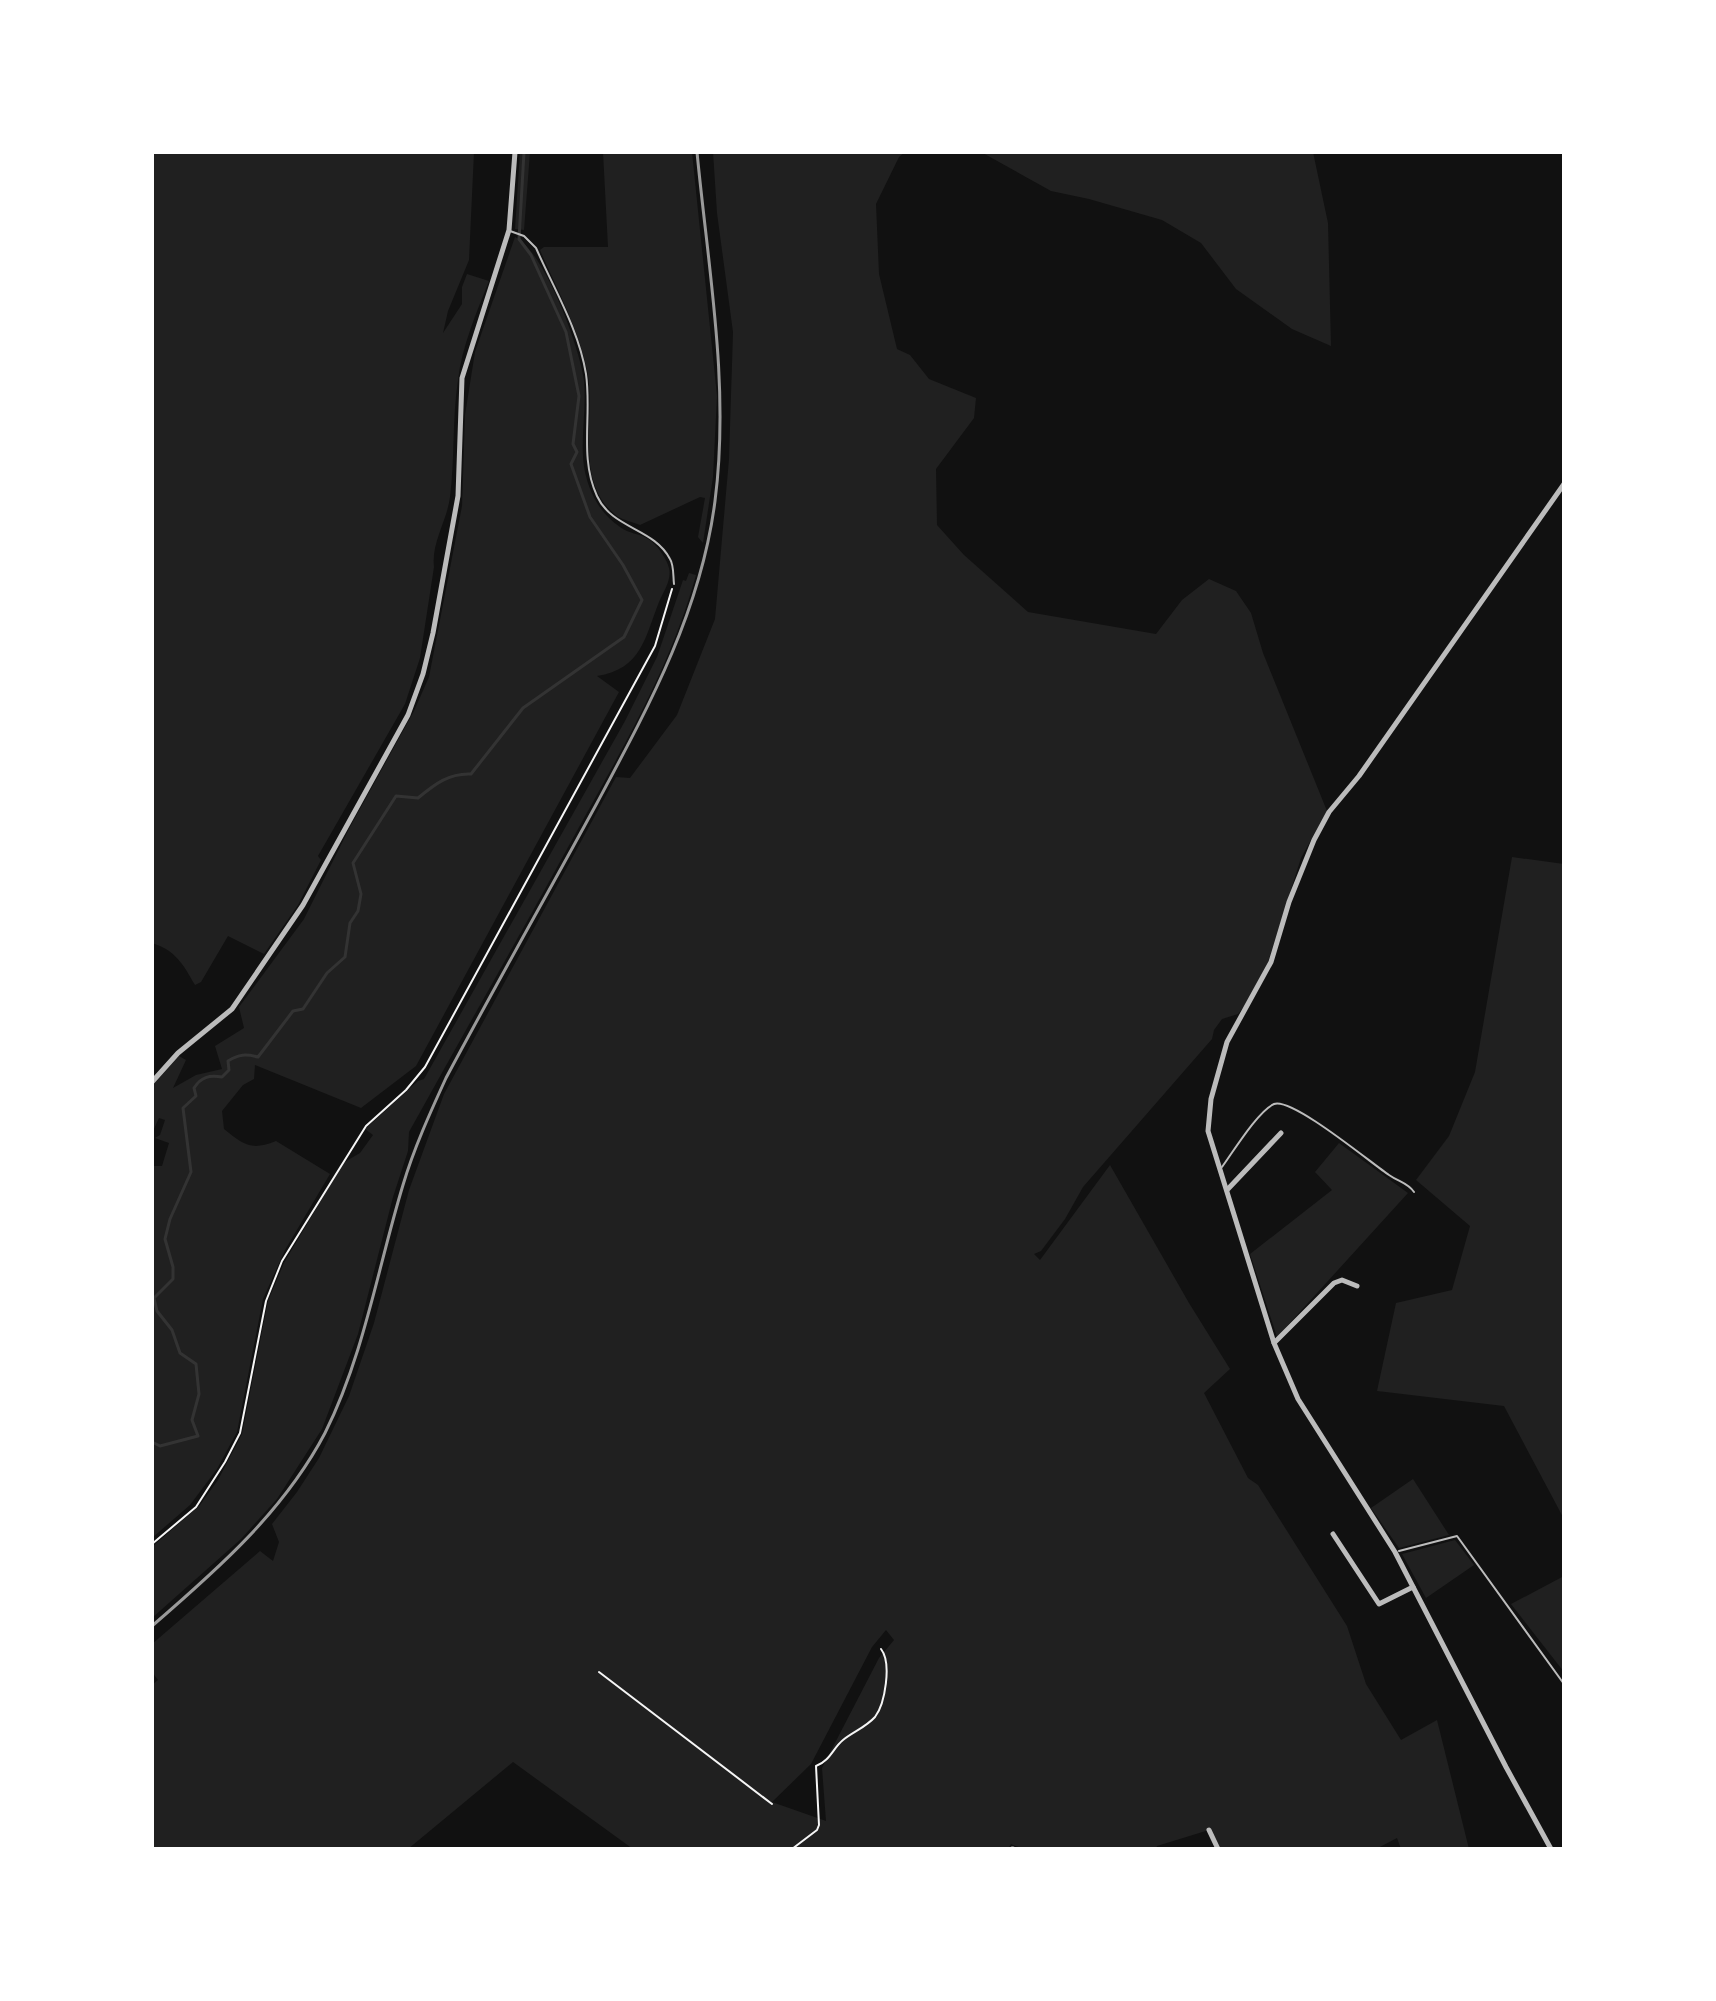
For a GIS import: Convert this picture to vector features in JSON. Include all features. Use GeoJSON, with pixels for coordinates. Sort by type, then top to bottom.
{"type":"FeatureCollection","features":[{"type":"Feature","properties":{"kind":"street"},"geometry":{"type":"LineString","coordinates":[[152,1082],[178,1053],[232,1009],[303,905],[408,715],[433,633],[458,496],[462,378],[512,231],[515,152]]}},
{"type":"Feature","properties":{"kind":"street"},"geometry":{"type":"LineString","coordinates":[[1551,1849],[1395,1552],[1298,1399],[1274,1343],[1208,1131],[1211,1099],[1227,1042],[1271,962],[1289,902],[1329,812],[1359,776],[1564,484]]}},
{"type":"Feature","properties":{"kind":"street"},"geometry":{"type":"LineString","coordinates":[[1227,1191],[1281,1133]]}},
{"type":"Feature","properties":{"kind":"street"},"geometry":{"type":"LineString","coordinates":[[1274,1343],[1334,1283],[1342,1280],[1357,1286]]}},
{"type":"Feature","properties":{"kind":"street"},"geometry":{"type":"LineString","coordinates":[[1333,1534],[1379,1604],[1413,1587]]}},
{"type":"Feature","properties":{"kind":"street"},"geometry":{"type":"LineString","coordinates":[[1209,1830],[1218,1849]]}},
{"type":"Feature","properties":{"kind":"lane"},"geometry":{"type":"LineString","coordinates":[[512,231],[524,236],[536,248],[579,344],[588,402],[586,459],[599,501],[619,523],[650,536],[671,560],[674,584]]}},
{"type":"Feature","properties":{"kind":"lane"},"geometry":{"type":"LineString","coordinates":[[1220,1169],[1263,1113],[1274,1104],[1284,1103],[1335,1134],[1391,1176],[1408,1183],[1414,1192]]}},
{"type":"Feature","properties":{"kind":"lane"},"geometry":{"type":"LineString","coordinates":[[1395,1552],[1457,1536],[1564,1684]]}},
{"type":"Feature","properties":{"kind":"path"},"geometry":{"type":"LineString","coordinates":[[152,1544],[196,1507],[225,1462],[240,1433],[266,1301],[282,1261],[366,1126],[406,1090],[425,1067],[655,646],[674,584]]}},
{"type":"Feature","properties":{"kind":"path"},"geometry":{"type":"LineString","coordinates":[[792,1849],[817,1830],[819,1825],[816,1766],[825,1763],[841,1741],[875,1717],[880,1706],[886,1660],[881,1649]]}},
{"type":"Feature","properties":{"kind":"path"},"geometry":{"type":"LineString","coordinates":[[599,1672],[772,1804]]}},
{"type":"Feature","properties":{"kind":"shaded area"},"geometry":{"type":"Polygon","coordinates":[[[152,152],[474,152],[469,260],[448,311],[443,333],[462,304],[462,287],[467,274],[489,281],[460,367],[450,497],[435,549],[420,658],[405,704],[318,856],[321,860],[298,905],[264,954],[228,936],[201,982],[195,985],[178,959],[152,943],[152,152]]]}},
{"type":"Feature","properties":{"kind":"shaded area"},"geometry":{"type":"Polygon","coordinates":[[[520,152],[530,152],[524,230],[515,229],[520,152]]]}},
{"type":"Feature","properties":{"kind":"shaded area"},"geometry":{"type":"Polygon","coordinates":[[[603,152],[692,152],[717,396],[713,477],[703,543],[698,537],[705,498],[700,497],[640,525],[617,516],[603,502],[590,467],[587,370],[573,324],[540,250],[544,247],[608,247],[603,152]]]}},
{"type":"Feature","properties":{"kind":"shaded area"},"geometry":{"type":"Polygon","coordinates":[[[713,152],[905,152],[899,157],[876,204],[879,274],[897,349],[910,355],[929,379],[976,398],[974,418],[936,469],[937,525],[964,555],[1028,612],[1156,634],[1182,600],[1209,579],[1236,591],[1251,613],[1263,653],[1327,811],[1301,858],[1268,962],[1246,1004],[1238,1014],[1222,1019],[1212,1039],[1083,1187],[1065,1219],[1041,1251],[1034,1254],[1040,1260],[1110,1165],[1230,1369],[1204,1393],[1248,1478],[1258,1485],[1347,1626],[1366,1684],[1401,1740],[1437,1720],[1469,1849],[1401,1849],[1397,1838],[1376,1849],[1218,1849],[1209,1830],[1157,1846],[1156,1849],[1023,1849],[1011,1844],[1008,1849],[633,1849],[513,1762],[408,1849],[152,1849],[152,1685],[158,1680],[152,1672],[152,1644],[260,1551],[273,1561],[279,1542],[272,1524],[319,1458],[349,1396],[374,1323],[409,1190],[444,1094],[616,777],[630,778],[677,715],[715,619],[729,459],[733,332],[717,213],[713,152]],[[886,1630],[872,1647],[811,1764],[772,1802],[826,1821],[822,1768],[879,1658],[894,1640],[886,1630]]]}},
{"type":"Feature","properties":{"kind":"shaded area"},"geometry":{"type":"Polygon","coordinates":[[[981,152],[1313,152],[1328,223],[1331,346],[1292,329],[1236,289],[1201,243],[1162,220],[1051,191],[981,152]]]}},
{"type":"Feature","properties":{"kind":"shaded area"},"geometry":{"type":"Polygon","coordinates":[[[515,237],[538,261],[549,280],[576,347],[584,381],[583,461],[593,496],[613,522],[648,539],[658,548],[669,568],[668,581],[640,650],[624,666],[597,676],[619,692],[416,1066],[361,1108],[255,1065],[254,1079],[243,1085],[222,1111],[224,1129],[248,1145],[260,1146],[276,1141],[330,1174],[285,1250],[263,1299],[237,1432],[217,1469],[190,1505],[152,1538],[152,1166],[162,1166],[169,1143],[155,1138],[160,1135],[165,1120],[159,1118],[152,1133],[152,1086],[179,1056],[186,1060],[173,1088],[196,1075],[222,1069],[215,1046],[244,1028],[239,1007],[304,919],[429,677],[462,506],[465,415],[475,352],[515,237]]]}},
{"type":"Feature","properties":{"kind":"shaded area"},"geometry":{"type":"Polygon","coordinates":[[[689,573],[696,575],[686,607],[648,700],[409,1132],[408,1151],[358,1334],[322,1429],[277,1499],[241,1539],[152,1618],[152,1547],[200,1505],[218,1480],[242,1434],[268,1301],[284,1263],[343,1163],[360,1153],[373,1135],[365,1129],[424,1079],[625,721],[657,657],[683,580],[686,581],[689,573]]]}},
{"type":"Feature","properties":{"kind":"shaded area"},"geometry":{"type":"Polygon","coordinates":[[[1512,857],[1564,864],[1564,1519],[1504,1406],[1377,1391],[1396,1303],[1452,1290],[1470,1226],[1416,1180],[1449,1136],[1475,1072],[1512,857]]]}},
{"type":"Feature","properties":{"kind":"shaded area"},"geometry":{"type":"Polygon","coordinates":[[[1339,1143],[1408,1193],[1277,1337],[1250,1254],[1332,1190],[1315,1172],[1339,1143]]]}},
{"type":"Feature","properties":{"kind":"shaded area"},"geometry":{"type":"Polygon","coordinates":[[[1413,1479],[1449,1535],[1399,1548],[1371,1508],[1413,1479]]]}},
{"type":"Feature","properties":{"kind":"shaded area"},"geometry":{"type":"Polygon","coordinates":[[[1455,1540],[1474,1565],[1426,1598],[1402,1554],[1455,1540]]]}},
{"type":"Feature","properties":{"kind":"shaded area"},"geometry":{"type":"Polygon","coordinates":[[[1564,1576],[1564,1672],[1511,1604],[1564,1576]]]}},
{"type":"Feature","properties":{"kind":"waterway"},"geometry":{"type":"LineString","coordinates":[[152,1442],[160,1446],[198,1436],[192,1420],[199,1394],[196,1364],[180,1353],[172,1330],[157,1311],[154,1298],[173,1279],[165,1239],[170,1219],[191,1172],[183,1108],[196,1096],[194,1088],[206,1078],[222,1077],[229,1070],[228,1061],[232,1059],[243,1055],[258,1057],[293,1011],[303,1009],[327,973],[345,957],[350,923],[358,911],[361,894],[353,863],[396,796],[418,798],[449,777],[471,774],[523,708],[624,637],[642,600],[623,565],[590,517],[571,464],[577,452],[573,444],[579,396],[566,332],[531,255],[519,239],[524,152]]}},
{"type":"Feature","properties":{"kind":"railway"},"geometry":{"type":"LineString","coordinates":[[152,1626],[201,1583],[270,1513],[309,1461],[325,1433],[350,1373],[403,1185],[434,1104],[635,730],[685,619],[708,542],[719,457],[716,326],[697,152]]}}]}
